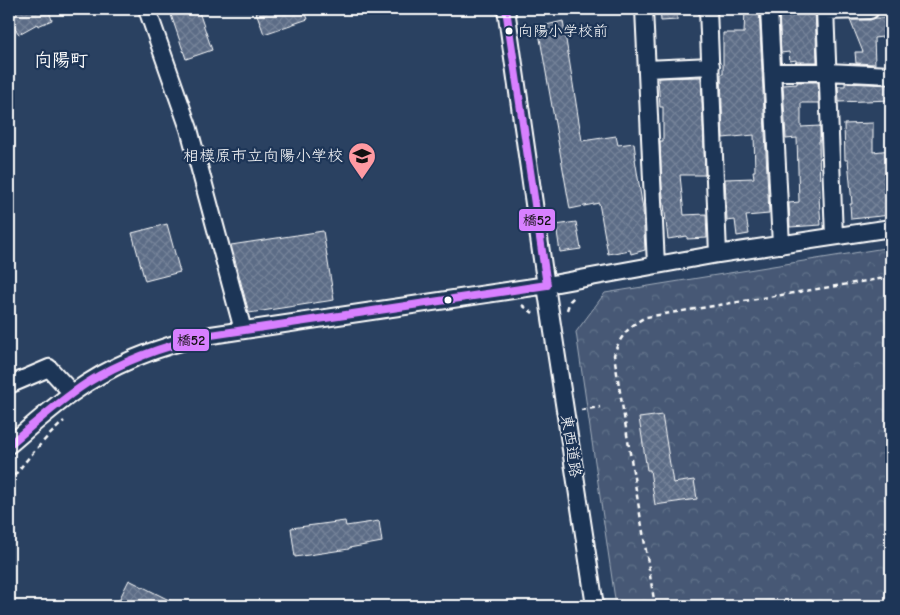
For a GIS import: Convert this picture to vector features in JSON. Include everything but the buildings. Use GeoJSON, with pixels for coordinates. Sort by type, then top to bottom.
{"type":"FeatureCollection","features":[{"type":"Feature","properties":{"kind":"street"},"geometry":{"type":"LineString","coordinates":[[147,9],[189,129],[243,330]]}},
{"type":"Feature","properties":{"kind":"street"},"geometry":{"type":"LineString","coordinates":[[644,9],[656,265]]}},
{"type":"Feature","properties":{"kind":"street"},"geometry":{"type":"LineString","coordinates":[[708,9],[718,254]]}},
{"type":"Feature","properties":{"kind":"street"},"geometry":{"type":"LineString","coordinates":[[769,9],[781,245]]}},
{"type":"Feature","properties":{"kind":"street","name":"東西道路"},"geometry":{"type":"LineString","coordinates":[[513,10],[547,285],[595,606]]}},
{"type":"Feature","properties":{"kind":"street"},"geometry":{"type":"LineString","coordinates":[[834,236],[825,10],[870,10]]}},
{"type":"Feature","properties":{"kind":"street"},"geometry":{"type":"LineString","coordinates":[[647,68],[711,66]]}},
{"type":"Feature","properties":{"kind":"street"},"geometry":{"type":"LineString","coordinates":[[772,72],[891,75]]}},
{"type":"Feature","properties":{"kind":"street"},"geometry":{"type":"LineString","coordinates":[[9,445],[72,393],[117,366],[182,340],[547,285],[718,254],[891,228]]}},
{"type":"Feature","properties":{"kind":"street"},"geometry":{"type":"LineString","coordinates":[[9,385],[48,368],[72,393]]}},
{"type":"Feature","properties":{"kind":"path"},"geometry":{"type":"LineString","coordinates":[[513,10],[542,9]]}},
{"type":"Feature","properties":{"kind":"path"},"geometry":{"type":"LineString","coordinates":[[655,606],[614,354],[616,345],[623,335],[637,321],[646,317],[891,277]]}},
{"type":"Feature","properties":{"kind":"path"},"geometry":{"type":"LineString","coordinates":[[515,302],[524,305],[533,313]]}},
{"type":"Feature","properties":{"kind":"path"},"geometry":{"type":"LineString","coordinates":[[582,410],[600,407]]}},
{"type":"Feature","properties":{"kind":"path"},"geometry":{"type":"LineString","coordinates":[[9,483],[40,444],[64,421]]}},
{"type":"Feature","properties":{"kind":"green space"},"geometry":{"type":"Polygon","coordinates":[[[891,247],[891,606],[616,606],[576,332],[605,293],[891,247]]]}},
{"type":"Feature","properties":{"kind":"transit line","name":"橋52"},"geometry":{"type":"LineString","coordinates":[[9,445],[57,405],[101,374],[131,360],[178,343],[211,335],[547,285],[506,9]]}},
{"type":"Feature","properties":{"kind":"place","name":"向陽小学校前"},"geometry":{"type":"Point","coordinates":[509,31]}},
{"type":"Feature","properties":{"kind":"place","name":"相模原市立向陽小学校"},"geometry":{"type":"Point","coordinates":[362,180]}},
{"type":"Feature","properties":{"kind":"district","name":"向陽町"},"geometry":{"type":"Point","coordinates":[61,60]}}]}
